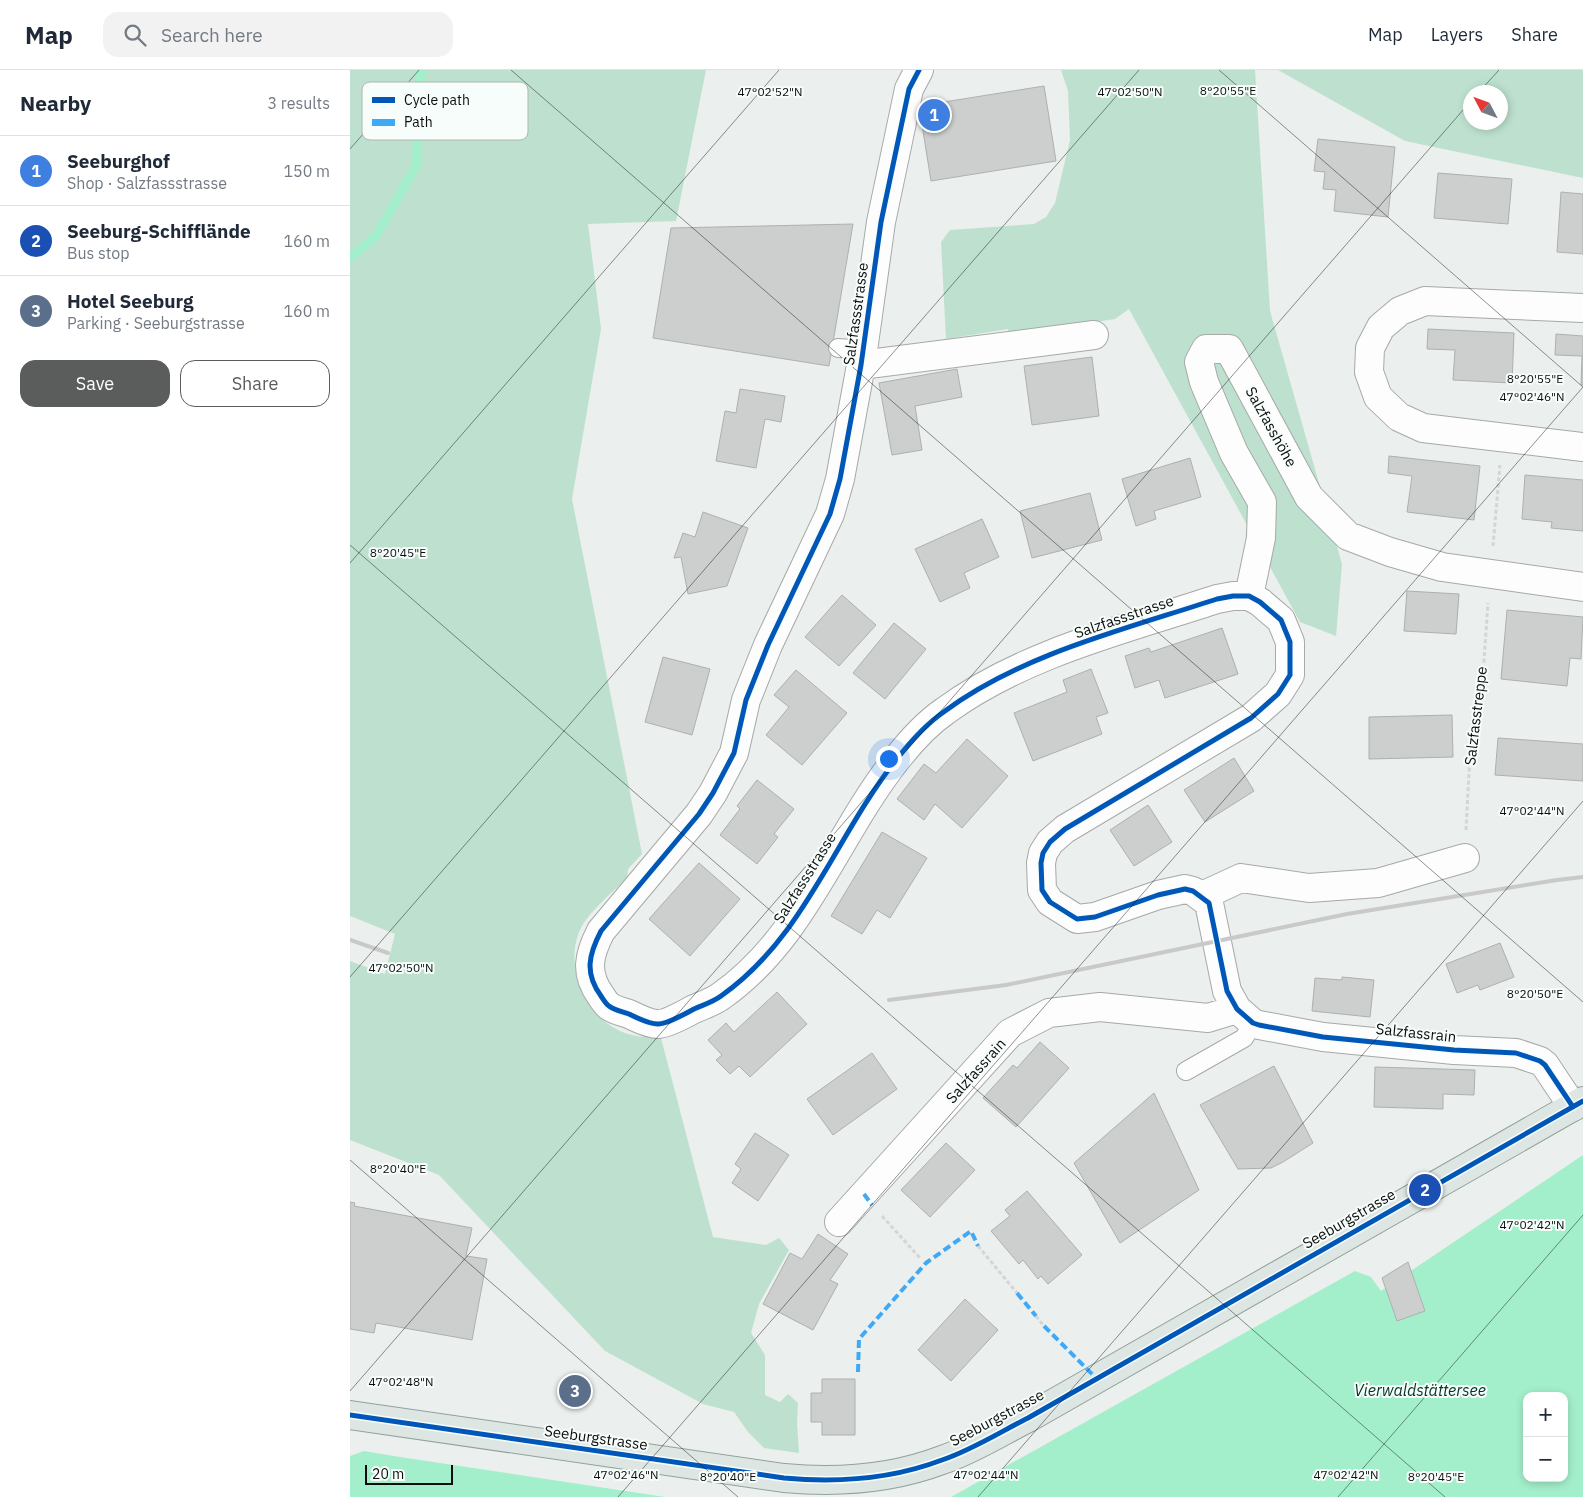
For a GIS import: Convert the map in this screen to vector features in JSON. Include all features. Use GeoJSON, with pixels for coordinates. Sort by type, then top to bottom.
{"type":"FeatureCollection","features":[{"type":"Feature","properties":{"kind":"main road","name":"Seeburgstrasse"},"geometry":{"type":"LineString","coordinates":[[350,1415],[784,1478],[833,1481],[880,1476],[911,1470],[943,1460],[1028,1418],[1578,1104]]}},
{"type":"Feature","properties":{"kind":"street","name":"Salzfassstrasse"},"geometry":{"type":"LineString","coordinates":[[919,70],[909,89],[854,354],[840,479],[830,514],[768,645],[746,700],[734,753],[713,794],[699,814],[620,906],[601,931],[593,947],[590,960],[591,977],[596,989],[609,1006],[640,1019],[659,1024],[720,997],[763,960],[794,922],[868,798],[907,746],[944,711],[981,687],[1021,667],[1082,644],[1217,599],[1232,596],[1249,596]]}},
{"type":"Feature","properties":{"kind":"street"},"geometry":{"type":"LineString","coordinates":[[1583,308],[1425,301],[1400,311],[1381,327],[1370,348],[1369,372],[1378,397],[1400,417],[1423,428],[1583,447]]}},
{"type":"Feature","properties":{"kind":"street","name":"Salzfassstrasse"},"geometry":{"type":"LineString","coordinates":[[854,354],[1094,335]]}},
{"type":"Feature","properties":{"kind":"street","name":"Salzfasshöhe"},"geometry":{"type":"LineString","coordinates":[[1249,596],[1262,538],[1262,502],[1234,453],[1204,382],[1200,362],[1206,349],[1229,349],[1308,497],[1348,536],[1390,552],[1434,564],[1491,562],[1583,587]]}},
{"type":"Feature","properties":{"kind":"street"},"geometry":{"type":"LineString","coordinates":[[1245,1016],[1227,991],[1209,903],[1202,896],[1193,890],[1185,889],[1158,895],[1095,917],[1077,919],[1050,902],[1042,890],[1041,863],[1050,842],[1065,829],[1251,718],[1278,694],[1290,674],[1290,642],[1281,620],[1260,602],[1249,596]]}},
{"type":"Feature","properties":{"kind":"street"},"geometry":{"type":"LineString","coordinates":[[1202,896],[1241,878],[1309,888],[1378,883],[1465,858]]}},
{"type":"Feature","properties":{"kind":"street","name":"Salzfassrain"},"geometry":{"type":"LineString","coordinates":[[839,1222],[1010,1033],[1049,1013],[1100,1007],[1208,1018],[1245,1016],[1259,1026],[1323,1037],[1454,1050],[1516,1053],[1546,1065],[1578,1104]]}},
{"type":"Feature","properties":{"kind":"lane"},"geometry":{"type":"LineString","coordinates":[[1186,1071],[1244,1038],[1245,1016]]}},
{"type":"Feature","properties":{"kind":"path"},"geometry":{"type":"LineString","coordinates":[[878,1211],[920,1258]]}},
{"type":"Feature","properties":{"kind":"path"},"geometry":{"type":"LineString","coordinates":[[978,1246],[1017,1293]]}},
{"type":"Feature","properties":{"kind":"path"},"geometry":{"type":"LineString","coordinates":[[1036,1316],[1044,1326]]}},
{"type":"Feature","properties":{"kind":"shaded area"},"geometry":{"type":"Polygon","coordinates":[[[350,70],[706,70],[676,221],[588,224],[601,329],[572,499],[642,854],[628,869],[627,878],[597,907],[582,926],[577,940],[575,969],[585,997],[604,1021],[627,1034],[661,1038],[713,1237],[766,1245],[779,1238],[789,1250],[759,1304],[751,1333],[765,1355],[765,1395],[780,1402],[788,1394],[798,1403],[799,1453],[764,1448],[748,1432],[734,1412],[703,1404],[605,1351],[439,1175],[350,1140],[350,961],[385,974],[395,934],[350,916],[350,70]]]}},
{"type":"Feature","properties":{"kind":"shaded area"},"geometry":{"type":"Polygon","coordinates":[[[1061,70],[1255,70],[1270,311],[1342,564],[1336,636],[1300,622],[1129,309],[1115,319],[1009,335],[1008,329],[946,339],[941,242],[950,230],[1034,224],[1046,217],[1055,203],[1070,140],[1068,91],[1061,70]]]}},
{"type":"Feature","properties":{"kind":"shaded area"},"geometry":{"type":"Polygon","coordinates":[[[1278,70],[1583,70],[1583,178],[1405,141],[1278,70]]]}},
{"type":"Feature","properties":{"kind":"water","name":"Vierwaldstättersee"},"geometry":{"type":"Polygon","coordinates":[[[1583,1155],[1583,1497],[951,1497],[1355,1271],[1371,1277],[1381,1291],[1583,1155]]]}},
{"type":"Feature","properties":{"kind":"water"},"geometry":{"type":"Polygon","coordinates":[[[364,1451],[665,1497],[350,1497],[350,1456],[364,1451]]]}},
{"type":"Feature","properties":{"kind":"building"},"geometry":{"type":"Polygon","coordinates":[[[1044,86],[1056,161],[931,181],[919,106],[1044,86]]]}},
{"type":"Feature","properties":{"kind":"building"},"geometry":{"type":"Polygon","coordinates":[[[1318,139],[1395,147],[1388,217],[1334,211],[1336,190],[1323,189],[1325,172],[1314,171],[1318,139]]]}},
{"type":"Feature","properties":{"kind":"building"},"geometry":{"type":"Polygon","coordinates":[[[1438,173],[1512,179],[1508,224],[1434,218],[1438,173]]]}},
{"type":"Feature","properties":{"kind":"building"},"geometry":{"type":"Polygon","coordinates":[[[1561,192],[1583,194],[1583,254],[1557,252],[1561,192]]]}},
{"type":"Feature","properties":{"kind":"building"},"geometry":{"type":"Polygon","coordinates":[[[853,224],[829,366],[653,338],[671,228],[853,224]]]}},
{"type":"Feature","properties":{"kind":"building"},"geometry":{"type":"Polygon","coordinates":[[[1428,329],[1514,333],[1512,383],[1453,380],[1455,350],[1427,349],[1428,329]]]}},
{"type":"Feature","properties":{"kind":"building"},"geometry":{"type":"Polygon","coordinates":[[[1556,334],[1583,336],[1583,385],[1581,385],[1582,356],[1555,355],[1556,334]]]}},
{"type":"Feature","properties":{"kind":"building"},"geometry":{"type":"Polygon","coordinates":[[[1092,357],[1099,416],[1032,425],[1024,366],[1092,357]]]}},
{"type":"Feature","properties":{"kind":"building"},"geometry":{"type":"Polygon","coordinates":[[[957,369],[962,397],[915,406],[922,450],[892,455],[879,383],[957,369]]]}},
{"type":"Feature","properties":{"kind":"building"},"geometry":{"type":"Polygon","coordinates":[[[740,389],[785,396],[781,422],[765,419],[756,468],[716,461],[725,411],[736,413],[740,389]]]}},
{"type":"Feature","properties":{"kind":"building"},"geometry":{"type":"Polygon","coordinates":[[[1389,456],[1480,466],[1474,520],[1407,512],[1412,476],[1388,473],[1389,456]]]}},
{"type":"Feature","properties":{"kind":"building"},"geometry":{"type":"Polygon","coordinates":[[[1190,458],[1201,497],[1154,511],[1156,519],[1136,526],[1122,479],[1190,458]]]}},
{"type":"Feature","properties":{"kind":"building"},"geometry":{"type":"Polygon","coordinates":[[[1525,475],[1583,480],[1583,531],[1551,528],[1552,522],[1522,519],[1525,475]]]}},
{"type":"Feature","properties":{"kind":"building"},"geometry":{"type":"Polygon","coordinates":[[[1090,493],[1102,540],[1032,558],[1020,511],[1090,493]]]}},
{"type":"Feature","properties":{"kind":"building"},"geometry":{"type":"Polygon","coordinates":[[[703,512],[748,528],[727,586],[688,594],[681,557],[674,558],[683,533],[695,537],[703,512]]]}},
{"type":"Feature","properties":{"kind":"building"},"geometry":{"type":"Polygon","coordinates":[[[982,519],[999,557],[964,573],[970,588],[940,602],[915,549],[982,519]]]}},
{"type":"Feature","properties":{"kind":"building"},"geometry":{"type":"Polygon","coordinates":[[[1407,591],[1459,594],[1456,634],[1404,631],[1407,591]]]}},
{"type":"Feature","properties":{"kind":"building"},"geometry":{"type":"Polygon","coordinates":[[[842,595],[876,625],[839,666],[805,637],[842,595]]]}},
{"type":"Feature","properties":{"kind":"building"},"geometry":{"type":"Polygon","coordinates":[[[1507,610],[1583,617],[1581,659],[1570,658],[1567,686],[1501,679],[1507,610]]]}},
{"type":"Feature","properties":{"kind":"building"},"geometry":{"type":"Polygon","coordinates":[[[894,623],[926,649],[885,699],[853,673],[894,623]]]}},
{"type":"Feature","properties":{"kind":"building"},"geometry":{"type":"Polygon","coordinates":[[[1222,628],[1238,674],[1165,698],[1159,680],[1135,688],[1125,656],[1149,648],[1151,652],[1222,628]]]}},
{"type":"Feature","properties":{"kind":"building"},"geometry":{"type":"Polygon","coordinates":[[[663,657],[710,669],[692,735],[645,722],[663,657]]]}},
{"type":"Feature","properties":{"kind":"building"},"geometry":{"type":"Polygon","coordinates":[[[1091,669],[1108,713],[1096,717],[1102,734],[1033,761],[1014,713],[1067,692],[1063,680],[1091,669]]]}},
{"type":"Feature","properties":{"kind":"building"},"geometry":{"type":"Polygon","coordinates":[[[796,670],[847,713],[802,765],[766,735],[789,707],[774,695],[796,670]]]}},
{"type":"Feature","properties":{"kind":"building"},"geometry":{"type":"Polygon","coordinates":[[[1452,715],[1453,757],[1369,759],[1369,717],[1452,715]]]}},
{"type":"Feature","properties":{"kind":"building"},"geometry":{"type":"Polygon","coordinates":[[[1498,738],[1583,744],[1583,781],[1495,775],[1498,738]]]}},
{"type":"Feature","properties":{"kind":"building"},"geometry":{"type":"Polygon","coordinates":[[[967,739],[1008,776],[962,828],[935,804],[924,820],[897,799],[924,764],[936,773],[967,739]]]}},
{"type":"Feature","properties":{"kind":"building"},"geometry":{"type":"Polygon","coordinates":[[[1234,758],[1254,791],[1205,822],[1184,790],[1234,758]]]}},
{"type":"Feature","properties":{"kind":"building"},"geometry":{"type":"Polygon","coordinates":[[[757,780],[794,809],[774,834],[778,837],[757,864],[720,835],[740,809],[737,806],[757,780]]]}},
{"type":"Feature","properties":{"kind":"building"},"geometry":{"type":"Polygon","coordinates":[[[1148,805],[1172,842],[1134,866],[1110,830],[1148,805]]]}},
{"type":"Feature","properties":{"kind":"building"},"geometry":{"type":"Polygon","coordinates":[[[882,832],[927,858],[890,918],[877,910],[862,934],[831,916],[882,832]]]}},
{"type":"Feature","properties":{"kind":"building"},"geometry":{"type":"Polygon","coordinates":[[[699,863],[740,899],[690,956],[649,919],[699,863]]]}},
{"type":"Feature","properties":{"kind":"building"},"geometry":{"type":"Polygon","coordinates":[[[1500,943],[1514,977],[1480,990],[1478,985],[1457,993],[1446,964],[1500,943]]]}},
{"type":"Feature","properties":{"kind":"building"},"geometry":{"type":"Polygon","coordinates":[[[1342,977],[1374,980],[1370,1017],[1312,1011],[1315,978],[1342,980],[1342,977]]]}},
{"type":"Feature","properties":{"kind":"building"},"geometry":{"type":"Polygon","coordinates":[[[777,992],[807,1024],[750,1077],[739,1066],[730,1074],[716,1060],[722,1055],[708,1040],[726,1023],[734,1032],[777,992]]]}},
{"type":"Feature","properties":{"kind":"building"},"geometry":{"type":"Polygon","coordinates":[[[1040,1042],[1069,1068],[1016,1127],[983,1098],[1013,1065],[1017,1068],[1040,1042]]]}},
{"type":"Feature","properties":{"kind":"building"},"geometry":{"type":"Polygon","coordinates":[[[872,1053],[897,1089],[833,1135],[807,1099],[872,1053]]]}},
{"type":"Feature","properties":{"kind":"building"},"geometry":{"type":"Polygon","coordinates":[[[1274,1066],[1313,1143],[1271,1168],[1238,1169],[1200,1105],[1274,1066]]]}},
{"type":"Feature","properties":{"kind":"building"},"geometry":{"type":"Polygon","coordinates":[[[1375,1067],[1475,1070],[1474,1095],[1443,1094],[1443,1109],[1374,1107],[1375,1067]]]}},
{"type":"Feature","properties":{"kind":"building"},"geometry":{"type":"Polygon","coordinates":[[[1154,1093],[1199,1190],[1120,1243],[1074,1163],[1154,1093]]]}},
{"type":"Feature","properties":{"kind":"building"},"geometry":{"type":"Polygon","coordinates":[[[755,1133],[789,1155],[758,1201],[732,1183],[741,1169],[735,1164],[755,1133]]]}},
{"type":"Feature","properties":{"kind":"building"},"geometry":{"type":"Polygon","coordinates":[[[946,1143],[975,1170],[930,1217],[901,1190],[946,1143]]]}},
{"type":"Feature","properties":{"kind":"building"},"geometry":{"type":"Polygon","coordinates":[[[1027,1191],[1082,1255],[1048,1284],[1041,1276],[1038,1279],[1023,1260],[1019,1264],[991,1231],[1010,1216],[1005,1210],[1027,1191]]]}},
{"type":"Feature","properties":{"kind":"building"},"geometry":{"type":"Polygon","coordinates":[[[350,1202],[355,1203],[354,1206],[472,1228],[466,1256],[487,1259],[472,1340],[376,1323],[374,1333],[350,1329],[350,1202]]]}},
{"type":"Feature","properties":{"kind":"building"},"geometry":{"type":"Polygon","coordinates":[[[818,1234],[848,1254],[830,1280],[838,1284],[813,1330],[763,1304],[790,1253],[802,1259],[818,1234]]]}},
{"type":"Feature","properties":{"kind":"building"},"geometry":{"type":"Polygon","coordinates":[[[1408,1262],[1425,1311],[1397,1321],[1382,1278],[1408,1262]]]}},
{"type":"Feature","properties":{"kind":"building"},"geometry":{"type":"Polygon","coordinates":[[[965,1299],[998,1330],[951,1381],[918,1350],[965,1299]]]}},
{"type":"Feature","properties":{"kind":"building"},"geometry":{"type":"Polygon","coordinates":[[[822,1379],[855,1379],[855,1435],[822,1435],[822,1422],[811,1422],[811,1393],[822,1393],[822,1379]]]}},
{"type":"Feature","properties":{"kind":"waterway"},"geometry":{"type":"LineString","coordinates":[[420,82],[421,70]]}},
{"type":"Feature","properties":{"kind":"waterway"},"geometry":{"type":"LineString","coordinates":[[350,258],[376,236],[416,166],[417,140]]}},
{"type":"Feature","properties":{"kind":"railway"},"geometry":{"type":"LineString","coordinates":[[889,1000],[1006,985],[1347,914],[1583,877]]}},
{"type":"Feature","properties":{"kind":"railway"},"geometry":{"type":"LineString","coordinates":[[350,940],[388,953]]}},
{"type":"Feature","properties":{"kind":"marked path"},"geometry":{"type":"LineString","coordinates":[[864,1194],[872,1205]]}},
{"type":"Feature","properties":{"kind":"marked path"},"geometry":{"type":"LineString","coordinates":[[858,1372],[859,1339],[926,1263],[971,1231],[978,1246]]}},
{"type":"Feature","properties":{"kind":"marked path"},"geometry":{"type":"LineString","coordinates":[[1017,1293],[1036,1316]]}},
{"type":"Feature","properties":{"kind":"marked path"},"geometry":{"type":"LineString","coordinates":[[1044,1326],[1096,1378]]}},
{"type":"Feature","properties":{"kind":"cycle path"},"geometry":{"type":"LineString","coordinates":[[919,70],[909,89],[881,222],[861,365],[840,479],[830,514],[768,645],[746,700],[734,753],[713,793],[699,814],[601,931],[591,956],[590,964],[590,971],[596,988],[611,1007],[654,1024],[671,1021],[718,998],[750,972],[775,945],[817,885],[874,790],[907,747],[938,716],[975,691],[1041,658],[1217,599],[1249,596],[1260,602],[1281,620],[1290,642],[1290,675],[1278,694],[1251,718],[1065,829],[1050,842],[1043,853],[1041,863],[1042,890],[1050,902],[1077,919],[1095,917],[1158,895],[1185,889],[1193,891],[1209,903],[1227,991],[1237,1009],[1253,1023],[1323,1037],[1454,1050],[1516,1053],[1540,1061],[1545,1065],[1573,1107]]}},
{"type":"Feature","properties":{"kind":"cycle path"},"geometry":{"type":"LineString","coordinates":[[350,1415],[784,1478],[845,1480],[904,1472],[953,1456],[1028,1418],[1583,1101]]}},
{"type":"Feature","properties":{"kind":"place","name":"Seeburghof"},"geometry":{"type":"Point","coordinates":[934,115]}},
{"type":"Feature","properties":{"kind":"place","name":"Seeburg-Schifflände"},"geometry":{"type":"Point","coordinates":[1425,1190]}},
{"type":"Feature","properties":{"kind":"place","name":"Hotel Seeburg"},"geometry":{"type":"Point","coordinates":[575,1391]}}]}
